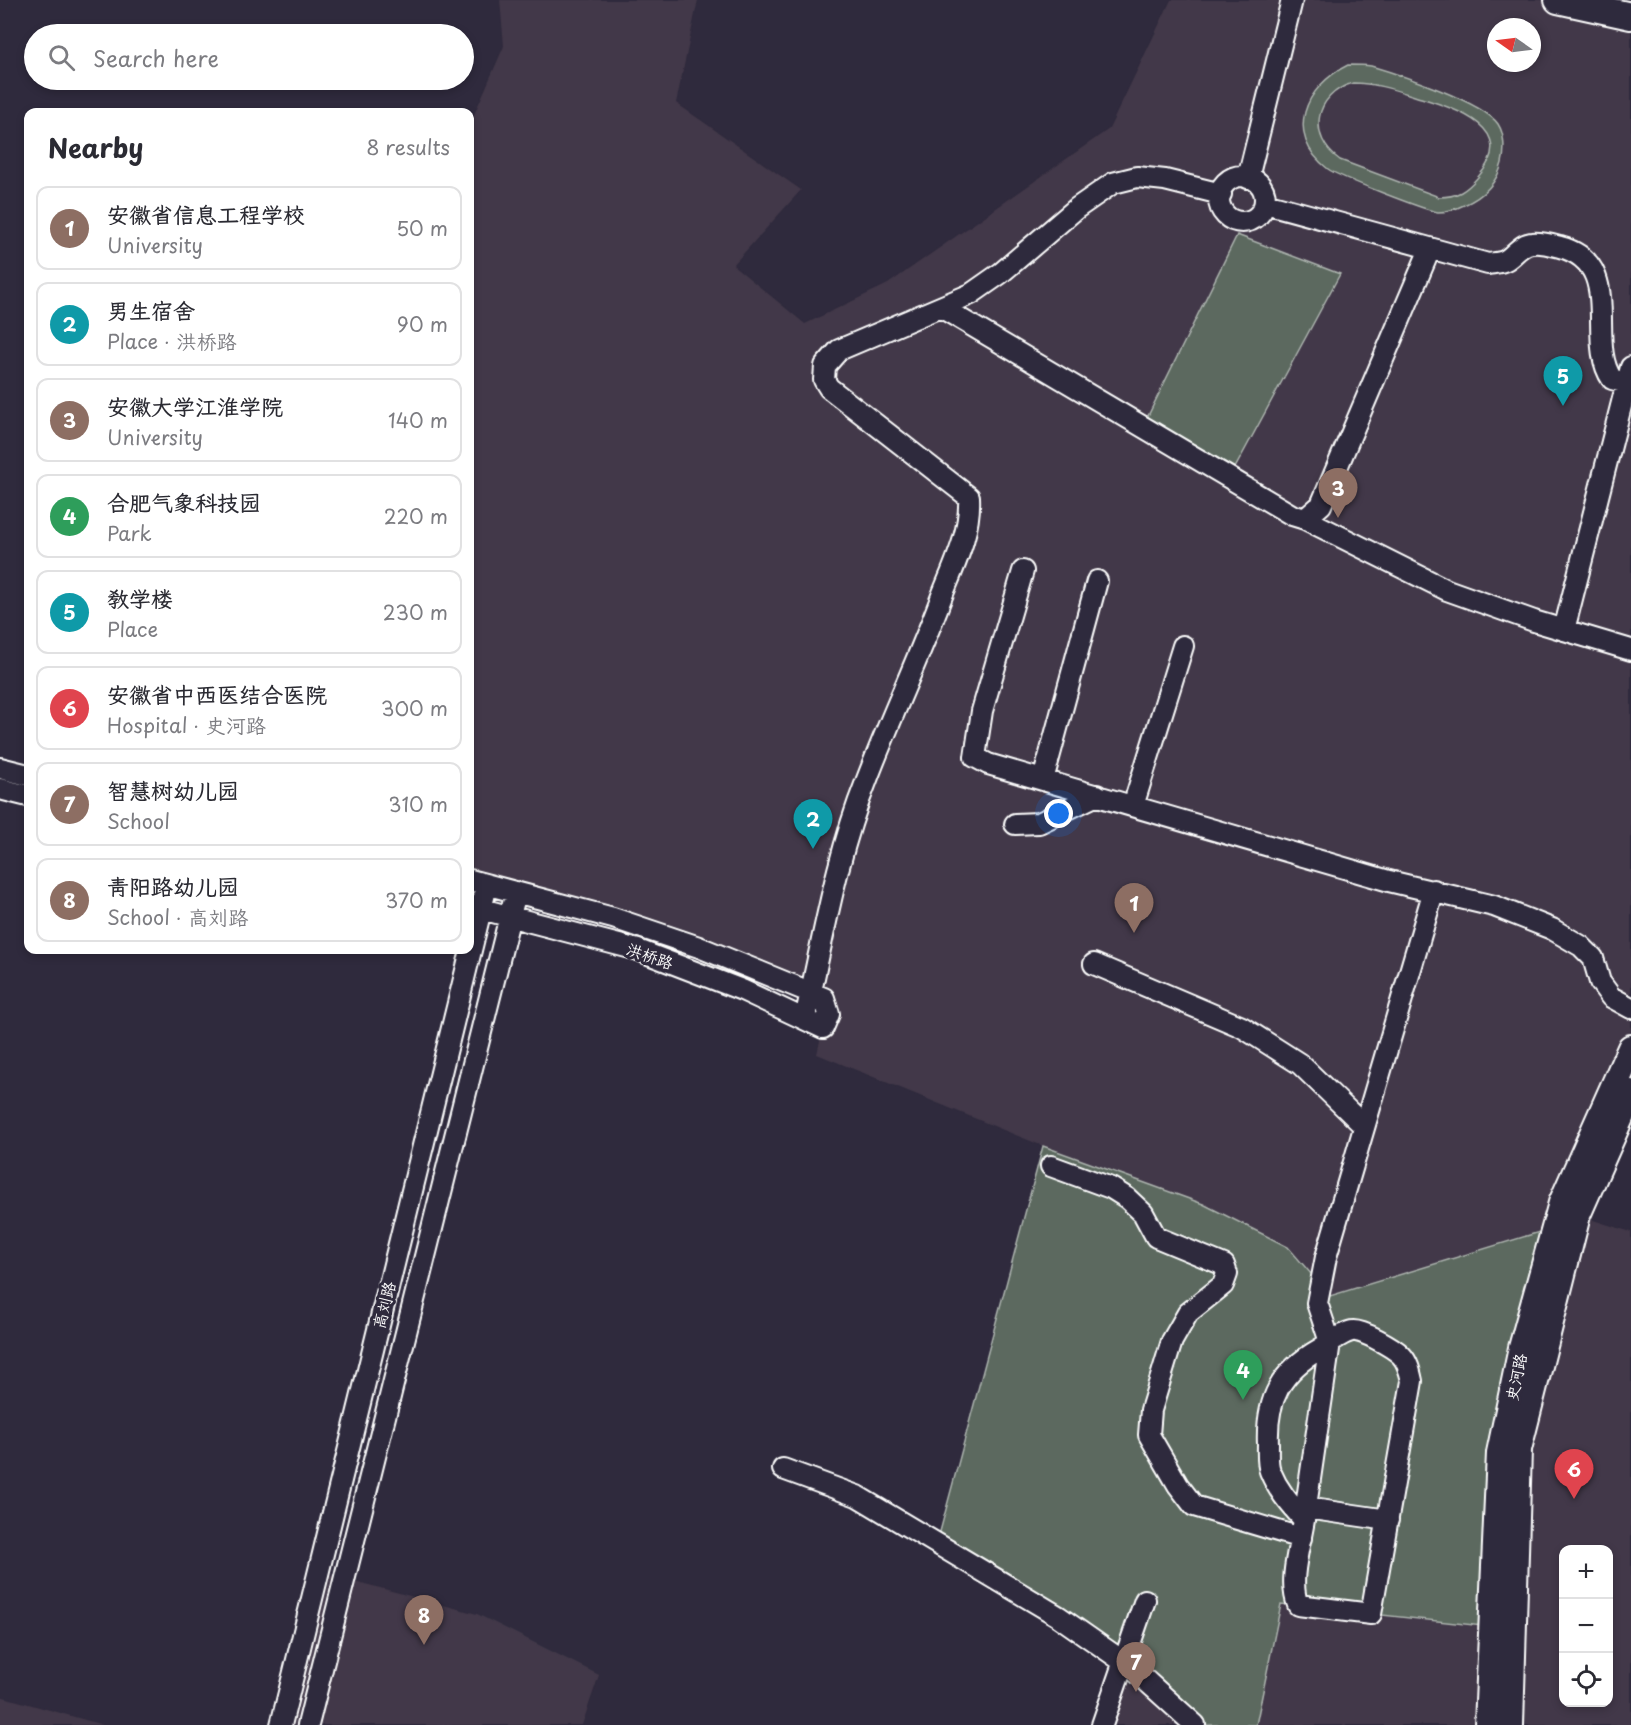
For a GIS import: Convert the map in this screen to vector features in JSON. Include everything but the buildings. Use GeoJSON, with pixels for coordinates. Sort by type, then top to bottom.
{"type":"FeatureCollection","features":[{"type":"Feature","properties":{"kind":"main road"},"geometry":{"type":"LineString","coordinates":[[1558,0],[1631,16]]}},
{"type":"Feature","properties":{"kind":"main road","name":"史河路"},"geometry":{"type":"LineString","coordinates":[[1488,1725],[1500,1453],[1519,1360],[1562,1203],[1631,1048]]}},
{"type":"Feature","properties":{"kind":"main road","name":"史河路"},"geometry":{"type":"LineString","coordinates":[[1510,1725],[1518,1449],[1577,1215],[1631,1094]]}},
{"type":"Feature","properties":{"kind":"street"},"geometry":{"type":"LineString","coordinates":[[1248,178],[1292,0]]}},
{"type":"Feature","properties":{"kind":"street"},"geometry":{"type":"LineString","coordinates":[[805,1019],[817,996],[849,831],[866,782],[912,674],[963,542],[969,514],[969,497],[829,388],[824,380],[825,366],[839,350],[971,294],[1001,273],[1077,208],[1113,183],[1137,177],[1165,180],[1221,194]]}},
{"type":"Feature","properties":{"kind":"street"},"geometry":{"type":"LineString","coordinates":[[1248,178],[1263,189],[1265,203],[1262,211],[1251,220],[1237,221],[1224,213],[1221,207],[1221,194],[1230,180],[1248,178]]}},
{"type":"Feature","properties":{"kind":"street"},"geometry":{"type":"LineString","coordinates":[[1265,203],[1488,264],[1505,261],[1520,248],[1532,243],[1576,252],[1594,272],[1603,312],[1605,368],[1612,379],[1630,378],[1564,630]]}},
{"type":"Feature","properties":{"kind":"street"},"geometry":{"type":"LineString","coordinates":[[1305,519],[1321,505],[1430,249]]}},
{"type":"Feature","properties":{"kind":"street"},"geometry":{"type":"LineString","coordinates":[[942,308],[1282,508],[1447,590],[1631,650]]}},
{"type":"Feature","properties":{"kind":"street"},"geometry":{"type":"LineString","coordinates":[[1023,570],[982,711],[975,757],[988,764],[1389,881],[1494,906],[1562,935],[1581,946],[1593,958],[1600,982],[1611,997],[1631,1008]]}},
{"type":"Feature","properties":{"kind":"street"},"geometry":{"type":"LineString","coordinates":[[1043,780],[1096,582]]}},
{"type":"Feature","properties":{"kind":"street"},"geometry":{"type":"LineString","coordinates":[[1133,806],[1183,646]]}},
{"type":"Feature","properties":{"kind":"street"},"geometry":{"type":"LineString","coordinates":[[0,768],[24,774]]}},
{"type":"Feature","properties":{"kind":"street"},"geometry":{"type":"LineString","coordinates":[[0,789],[24,795]]}},
{"type":"Feature","properties":{"kind":"street"},"geometry":{"type":"LineString","coordinates":[[1015,824],[1039,823],[1096,795]]}},
{"type":"Feature","properties":{"kind":"street","name":"洪桥路"},"geometry":{"type":"LineString","coordinates":[[475,908],[638,950],[742,990],[823,1028],[829,1014],[817,996],[699,947],[613,918],[478,882]]}},
{"type":"Feature","properties":{"kind":"street","name":"高刘路"},"geometry":{"type":"LineString","coordinates":[[475,908],[478,882]]}},
{"type":"Feature","properties":{"kind":"street"},"geometry":{"type":"LineString","coordinates":[[1304,1522],[1280,1493],[1269,1468],[1270,1414],[1276,1390],[1289,1370],[1330,1342],[1353,1331],[1363,1333],[1401,1355],[1410,1369],[1412,1380],[1371,1614],[1298,1605],[1293,1593],[1304,1522],[1330,1342],[1317,1303],[1326,1257],[1434,890]]}},
{"type":"Feature","properties":{"kind":"street","name":"高刘路"},"geometry":{"type":"LineString","coordinates":[[308,1725],[516,892]]}},
{"type":"Feature","properties":{"kind":"street","name":"高刘路"},"geometry":{"type":"LineString","coordinates":[[281,1725],[464,954]]}},
{"type":"Feature","properties":{"kind":"street"},"geometry":{"type":"LineString","coordinates":[[1094,964],[1242,1027],[1300,1064],[1365,1126]]}},
{"type":"Feature","properties":{"kind":"street"},"geometry":{"type":"LineString","coordinates":[[1051,1166],[1111,1188],[1143,1213],[1156,1237],[1224,1265],[1227,1274],[1223,1285],[1188,1313],[1172,1341],[1151,1410],[1149,1435],[1178,1485],[1194,1506],[1304,1522],[1388,1520]]}},
{"type":"Feature","properties":{"kind":"street"},"geometry":{"type":"LineString","coordinates":[[783,1469],[857,1496],[1058,1616],[1122,1661],[1195,1725]]}},
{"type":"Feature","properties":{"kind":"street"},"geometry":{"type":"LineString","coordinates":[[1102,1725],[1122,1661],[1145,1600]]}},
{"type":"Feature","properties":{"kind":"shaded area"},"geometry":{"type":"Polygon","coordinates":[[[500,0],[698,0],[676,103],[801,190],[733,265],[805,324],[888,284],[1109,129],[1171,0],[1558,0],[1631,16],[1631,1048],[1556,1227],[1330,1296],[1288,1247],[1203,1204],[1043,1146],[817,1054],[823,1028],[824,998],[474,881],[474,115],[504,46],[500,0]]]}},
{"type":"Feature","properties":{"kind":"shaded area"},"geometry":{"type":"Polygon","coordinates":[[[1577,1215],[1631,1232],[1631,1725],[1510,1725],[1518,1449],[1577,1215]]]}},
{"type":"Feature","properties":{"kind":"shaded area"},"geometry":{"type":"Polygon","coordinates":[[[328,1574],[477,1614],[599,1675],[582,1725],[291,1725],[328,1574]]]}},
{"type":"Feature","properties":{"kind":"shaded area"},"geometry":{"type":"Polygon","coordinates":[[[1280,1603],[1492,1627],[1488,1725],[1256,1725],[1280,1603]]]}},
{"type":"Feature","properties":{"kind":"shaded area"},"geometry":{"type":"Polygon","coordinates":[[[1122,1661],[1195,1725],[1102,1725],[1122,1661]]]}},
{"type":"Feature","properties":{"kind":"shaded area"},"geometry":{"type":"Polygon","coordinates":[[[0,1696],[103,1725],[0,1725],[0,1696]]]}},
{"type":"Feature","properties":{"kind":"green space"},"geometry":{"type":"Polygon","coordinates":[[[1348,65],[1371,66],[1439,90],[1476,107],[1498,124],[1502,133],[1504,153],[1500,170],[1493,183],[1471,202],[1451,210],[1438,212],[1382,193],[1328,169],[1314,156],[1306,141],[1303,127],[1305,112],[1311,98],[1320,85],[1348,65]],[[1353,83],[1330,96],[1323,106],[1320,117],[1319,128],[1323,140],[1329,151],[1340,160],[1439,197],[1461,192],[1478,177],[1489,160],[1492,146],[1488,134],[1478,124],[1451,108],[1387,88],[1353,83]]]}},
{"type":"Feature","properties":{"kind":"green space"},"geometry":{"type":"Polygon","coordinates":[[[1237,235],[1340,274],[1235,468],[1147,418],[1237,235]]]}},
{"type":"Feature","properties":{"kind":"green space"},"geometry":{"type":"Polygon","coordinates":[[[1043,1146],[1203,1204],[1288,1247],[1330,1296],[1556,1227],[1492,1627],[1281,1604],[1256,1725],[1195,1725],[1189,1718],[937,1543],[1043,1146]]]}},
{"type":"Feature","properties":{"kind":"place","name":"教学楼"},"geometry":{"type":"Point","coordinates":[1563,406]}},
{"type":"Feature","properties":{"kind":"place","name":"安徽大学江淮学院"},"geometry":{"type":"Point","coordinates":[1338,518]}},
{"type":"Feature","properties":{"kind":"place","name":"男生宿舍"},"geometry":{"type":"Point","coordinates":[813,849]}},
{"type":"Feature","properties":{"kind":"place","name":"安徽省信息工程学校"},"geometry":{"type":"Point","coordinates":[1134,933]}},
{"type":"Feature","properties":{"kind":"place","name":"合肥气象科技园"},"geometry":{"type":"Point","coordinates":[1243,1400]}},
{"type":"Feature","properties":{"kind":"place","name":"安徽省中西医结合医院"},"geometry":{"type":"Point","coordinates":[1574,1499]}},
{"type":"Feature","properties":{"kind":"place","name":"青阳路幼儿园"},"geometry":{"type":"Point","coordinates":[424,1645]}},
{"type":"Feature","properties":{"kind":"place","name":"智慧树幼儿园"},"geometry":{"type":"Point","coordinates":[1136,1692]}}]}
